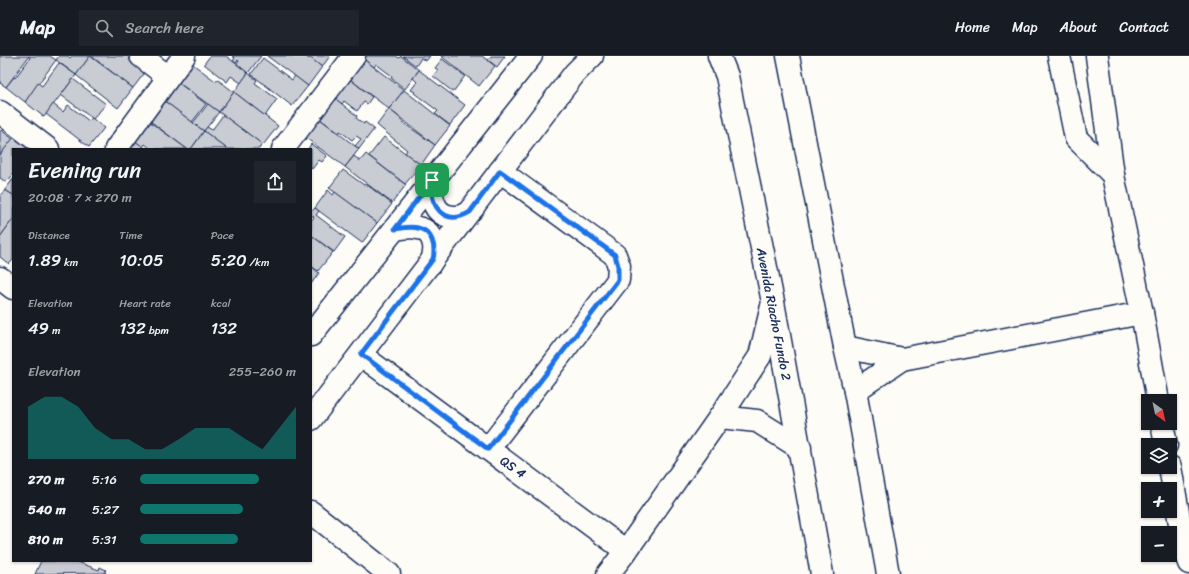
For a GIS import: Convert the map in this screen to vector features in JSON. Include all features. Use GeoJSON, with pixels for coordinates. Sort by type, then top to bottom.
{"type":"FeatureCollection","features":[{"type":"Feature","properties":{"kind":"street"},"geometry":{"type":"LineString","coordinates":[[141,56],[168,77]]}},
{"type":"Feature","properties":{"kind":"street"},"geometry":{"type":"LineString","coordinates":[[117,148],[184,56]]}},
{"type":"Feature","properties":{"kind":"street"},"geometry":{"type":"LineString","coordinates":[[284,148],[354,56]]}},
{"type":"Feature","properties":{"kind":"street"},"geometry":{"type":"LineString","coordinates":[[312,334],[531,56]]}},
{"type":"Feature","properties":{"kind":"street"},"geometry":{"type":"LineString","coordinates":[[312,418],[575,73],[592,56]]}},
{"type":"Feature","properties":{"kind":"street"},"geometry":{"type":"LineString","coordinates":[[711,56],[727,76]]}},
{"type":"Feature","properties":{"kind":"street","name":"Avenida Riacho Fundo 2"},"geometry":{"type":"LineString","coordinates":[[719,56],[727,76],[773,302],[822,574]]}},
{"type":"Feature","properties":{"kind":"street"},"geometry":{"type":"LineString","coordinates":[[788,56],[845,347],[855,390],[888,574]]}},
{"type":"Feature","properties":{"kind":"street"},"geometry":{"type":"LineString","coordinates":[[1059,56],[1076,138],[1113,175]]}},
{"type":"Feature","properties":{"kind":"street"},"geometry":{"type":"LineString","coordinates":[[1097,56],[1113,175],[1142,312],[1157,394]]}},
{"type":"Feature","properties":{"kind":"street"},"geometry":{"type":"LineString","coordinates":[[0,112],[47,148]]}},
{"type":"Feature","properties":{"kind":"street"},"geometry":{"type":"LineString","coordinates":[[488,449],[618,280],[618,266],[615,255],[500,171]]}},
{"type":"Feature","properties":{"kind":"street"},"geometry":{"type":"LineString","coordinates":[[432,180],[431,189],[434,203],[443,214],[457,217],[464,215],[472,209]]}},
{"type":"Feature","properties":{"kind":"street"},"geometry":{"type":"LineString","coordinates":[[395,229],[412,227],[419,228],[431,237],[435,251],[433,259],[429,265]]}},
{"type":"Feature","properties":{"kind":"street"},"geometry":{"type":"LineString","coordinates":[[0,278],[12,287]]}},
{"type":"Feature","properties":{"kind":"street"},"geometry":{"type":"LineString","coordinates":[[608,574],[626,551],[720,417],[760,356],[773,302]]}},
{"type":"Feature","properties":{"kind":"street"},"geometry":{"type":"LineString","coordinates":[[855,390],[902,359],[1142,312]]}},
{"type":"Feature","properties":{"kind":"street"},"geometry":{"type":"LineString","coordinates":[[845,347],[902,359]]}},
{"type":"Feature","properties":{"kind":"street","name":"QS 4"},"geometry":{"type":"LineString","coordinates":[[361,354],[626,551]]}},
{"type":"Feature","properties":{"kind":"street"},"geometry":{"type":"LineString","coordinates":[[720,417],[757,421],[800,448]]}},
{"type":"Feature","properties":{"kind":"street"},"geometry":{"type":"LineString","coordinates":[[1171,474],[1185,552],[1189,563]]}},
{"type":"Feature","properties":{"kind":"street"},"geometry":{"type":"LineString","coordinates":[[312,513],[389,574]]}},
{"type":"Feature","properties":{"kind":"building"},"geometry":{"type":"Polygon","coordinates":[[[0,56],[29,56],[6,87],[0,83],[0,56]]]}},
{"type":"Feature","properties":{"kind":"building"},"geometry":{"type":"Polygon","coordinates":[[[29,56],[50,56],[56,60],[25,102],[6,87],[30,58],[29,56]]]}},
{"type":"Feature","properties":{"kind":"building"},"geometry":{"type":"Polygon","coordinates":[[[59,56],[68,56],[70,58],[72,56],[90,56],[76,75],[56,60],[59,56]]]}},
{"type":"Feature","properties":{"kind":"building"},"geometry":{"type":"Polygon","coordinates":[[[90,56],[133,88],[118,108],[76,75],[90,56]]]}},
{"type":"Feature","properties":{"kind":"building"},"geometry":{"type":"Polygon","coordinates":[[[91,56],[139,56],[150,66],[133,88],[91,56]]]}},
{"type":"Feature","properties":{"kind":"building"},"geometry":{"type":"Polygon","coordinates":[[[210,56],[226,56],[248,73],[241,83],[231,76],[227,82],[204,64],[210,56]]]}},
{"type":"Feature","properties":{"kind":"building"},"geometry":{"type":"Polygon","coordinates":[[[232,56],[261,56],[248,73],[237,64],[239,61],[238,60],[236,63],[233,61],[235,58],[232,56]]]}},
{"type":"Feature","properties":{"kind":"building"},"geometry":{"type":"Polygon","coordinates":[[[267,56],[305,56],[309,59],[310,57],[322,67],[308,86],[267,56]]]}},
{"type":"Feature","properties":{"kind":"building"},"geometry":{"type":"Polygon","coordinates":[[[308,56],[330,56],[322,67],[308,56]]]}},
{"type":"Feature","properties":{"kind":"building"},"geometry":{"type":"Polygon","coordinates":[[[363,56],[396,56],[399,58],[401,56],[419,70],[405,89],[391,78],[392,76],[376,64],[374,67],[362,58],[363,56]]]}},
{"type":"Feature","properties":{"kind":"building"},"geometry":{"type":"Polygon","coordinates":[[[403,56],[430,56],[426,61],[421,58],[416,66],[403,56]]]}},
{"type":"Feature","properties":{"kind":"building"},"geometry":{"type":"Polygon","coordinates":[[[441,56],[482,56],[495,66],[479,86],[441,56]]]}},
{"type":"Feature","properties":{"kind":"building"},"geometry":{"type":"Polygon","coordinates":[[[491,56],[505,56],[497,67],[488,60],[491,56]]]}},
{"type":"Feature","properties":{"kind":"building"},"geometry":{"type":"Polygon","coordinates":[[[263,58],[292,80],[295,76],[308,86],[292,106],[251,74],[263,58]]]}},
{"type":"Feature","properties":{"kind":"building"},"geometry":{"type":"Polygon","coordinates":[[[362,58],[404,90],[389,109],[347,77],[362,58]]]}},
{"type":"Feature","properties":{"kind":"building"},"geometry":{"type":"Polygon","coordinates":[[[442,59],[465,76],[453,92],[433,76],[438,70],[435,68],[442,59]]]}},
{"type":"Feature","properties":{"kind":"building"},"geometry":{"type":"Polygon","coordinates":[[[190,62],[214,80],[218,80],[234,92],[219,112],[176,81],[190,62]]]}},
{"type":"Feature","properties":{"kind":"building"},"geometry":{"type":"Polygon","coordinates":[[[59,63],[76,75],[44,117],[25,102],[38,83],[42,86],[59,63]]]}},
{"type":"Feature","properties":{"kind":"building"},"geometry":{"type":"Polygon","coordinates":[[[419,70],[465,105],[450,125],[435,114],[438,111],[411,90],[417,82],[413,78],[419,70]]]}},
{"type":"Feature","properties":{"kind":"building"},"geometry":{"type":"Polygon","coordinates":[[[248,73],[257,80],[255,83],[277,99],[265,116],[234,92],[248,73]]]}},
{"type":"Feature","properties":{"kind":"building"},"geometry":{"type":"Polygon","coordinates":[[[346,76],[372,97],[367,104],[364,102],[357,111],[344,101],[342,104],[331,96],[346,76]]]}},
{"type":"Feature","properties":{"kind":"building"},"geometry":{"type":"Polygon","coordinates":[[[73,79],[106,104],[93,119],[61,95],[73,79]]]}},
{"type":"Feature","properties":{"kind":"building"},"geometry":{"type":"Polygon","coordinates":[[[176,81],[206,104],[192,122],[162,99],[176,81]]]}},
{"type":"Feature","properties":{"kind":"building"},"geometry":{"type":"Polygon","coordinates":[[[404,90],[450,126],[435,145],[389,109],[404,90]]]}},
{"type":"Feature","properties":{"kind":"building"},"geometry":{"type":"Polygon","coordinates":[[[234,92],[278,126],[263,145],[219,112],[234,92]]]}},
{"type":"Feature","properties":{"kind":"building"},"geometry":{"type":"Polygon","coordinates":[[[332,96],[357,116],[356,118],[364,124],[365,122],[374,129],[359,149],[355,146],[361,139],[356,136],[352,140],[340,131],[339,133],[316,116],[332,96]]]}},
{"type":"Feature","properties":{"kind":"building"},"geometry":{"type":"Polygon","coordinates":[[[162,99],[204,131],[192,148],[186,148],[146,118],[162,99]]]}},
{"type":"Feature","properties":{"kind":"building"},"geometry":{"type":"Polygon","coordinates":[[[53,104],[63,112],[68,105],[89,121],[92,118],[104,128],[89,147],[46,114],[53,104]]]}},
{"type":"Feature","properties":{"kind":"building"},"geometry":{"type":"Polygon","coordinates":[[[208,104],[219,112],[204,131],[193,123],[208,104]]]}},
{"type":"Feature","properties":{"kind":"building"},"geometry":{"type":"Polygon","coordinates":[[[389,109],[400,118],[402,122],[435,145],[421,165],[405,153],[407,150],[377,125],[389,109]]]}},
{"type":"Feature","properties":{"kind":"building"},"geometry":{"type":"Polygon","coordinates":[[[223,115],[262,144],[260,148],[226,148],[204,131],[207,127],[212,130],[223,115]]]}},
{"type":"Feature","properties":{"kind":"building"},"geometry":{"type":"Polygon","coordinates":[[[316,116],[359,149],[345,167],[302,135],[316,116]]]}},
{"type":"Feature","properties":{"kind":"building"},"geometry":{"type":"Polygon","coordinates":[[[146,119],[186,148],[150,148],[145,144],[143,147],[132,139],[146,119]]]}},
{"type":"Feature","properties":{"kind":"building"},"geometry":{"type":"Polygon","coordinates":[[[1,130],[13,139],[0,155],[0,132],[1,130]]]}},
{"type":"Feature","properties":{"kind":"building"},"geometry":{"type":"Polygon","coordinates":[[[204,131],[226,148],[192,148],[204,131]]]}},
{"type":"Feature","properties":{"kind":"building"},"geometry":{"type":"Polygon","coordinates":[[[17,133],[34,148],[12,148],[12,176],[6,182],[0,178],[0,155],[17,133]]]}},
{"type":"Feature","properties":{"kind":"building"},"geometry":{"type":"Polygon","coordinates":[[[384,137],[421,165],[405,184],[369,156],[384,137]]]}},
{"type":"Feature","properties":{"kind":"building"},"geometry":{"type":"Polygon","coordinates":[[[131,138],[145,148],[124,148],[131,138]]]}},
{"type":"Feature","properties":{"kind":"building"},"geometry":{"type":"Polygon","coordinates":[[[311,144],[327,156],[322,162],[319,160],[312,169],[312,148],[309,148],[311,144]]]}},
{"type":"Feature","properties":{"kind":"building"},"geometry":{"type":"Polygon","coordinates":[[[366,154],[406,185],[392,203],[345,167],[354,156],[360,161],[366,154]]]}},
{"type":"Feature","properties":{"kind":"building"},"geometry":{"type":"Polygon","coordinates":[[[343,170],[364,185],[366,184],[392,204],[377,223],[329,188],[343,170]]]}},
{"type":"Feature","properties":{"kind":"building"},"geometry":{"type":"Polygon","coordinates":[[[12,180],[12,194],[5,190],[12,180]]]}},
{"type":"Feature","properties":{"kind":"building"},"geometry":{"type":"Polygon","coordinates":[[[5,190],[12,194],[12,220],[0,237],[0,196],[5,190]]]}},
{"type":"Feature","properties":{"kind":"building"},"geometry":{"type":"Polygon","coordinates":[[[328,190],[333,195],[335,192],[377,223],[362,243],[315,208],[328,190]]]}},
{"type":"Feature","properties":{"kind":"building"},"geometry":{"type":"Polygon","coordinates":[[[315,208],[319,211],[316,215],[345,237],[334,252],[312,236],[312,220],[314,217],[312,216],[312,211],[315,208]]]}},
{"type":"Feature","properties":{"kind":"building"},"geometry":{"type":"Polygon","coordinates":[[[12,220],[12,261],[9,264],[0,257],[0,237],[12,220]]]}},
{"type":"Feature","properties":{"kind":"building"},"geometry":{"type":"Polygon","coordinates":[[[312,236],[333,252],[318,271],[312,267],[312,236]]]}},
{"type":"Feature","properties":{"kind":"building"},"geometry":{"type":"Polygon","coordinates":[[[312,267],[319,273],[312,283],[312,267]]]}},
{"type":"Feature","properties":{"kind":"building"},"geometry":{"type":"Polygon","coordinates":[[[41,562],[78,562],[99,570],[100,567],[106,570],[104,573],[106,573],[35,574],[41,562]]]}},
{"type":"Feature","properties":{"kind":"route"},"geometry":{"type":"LineString","coordinates":[[500,171],[615,255],[618,266],[618,280],[488,449],[361,354],[433,259],[435,251],[434,244],[431,237],[426,232],[419,228],[412,227],[395,229],[432,180],[431,189],[434,203],[438,209],[443,214],[457,217],[470,212],[500,171]]}}]}
